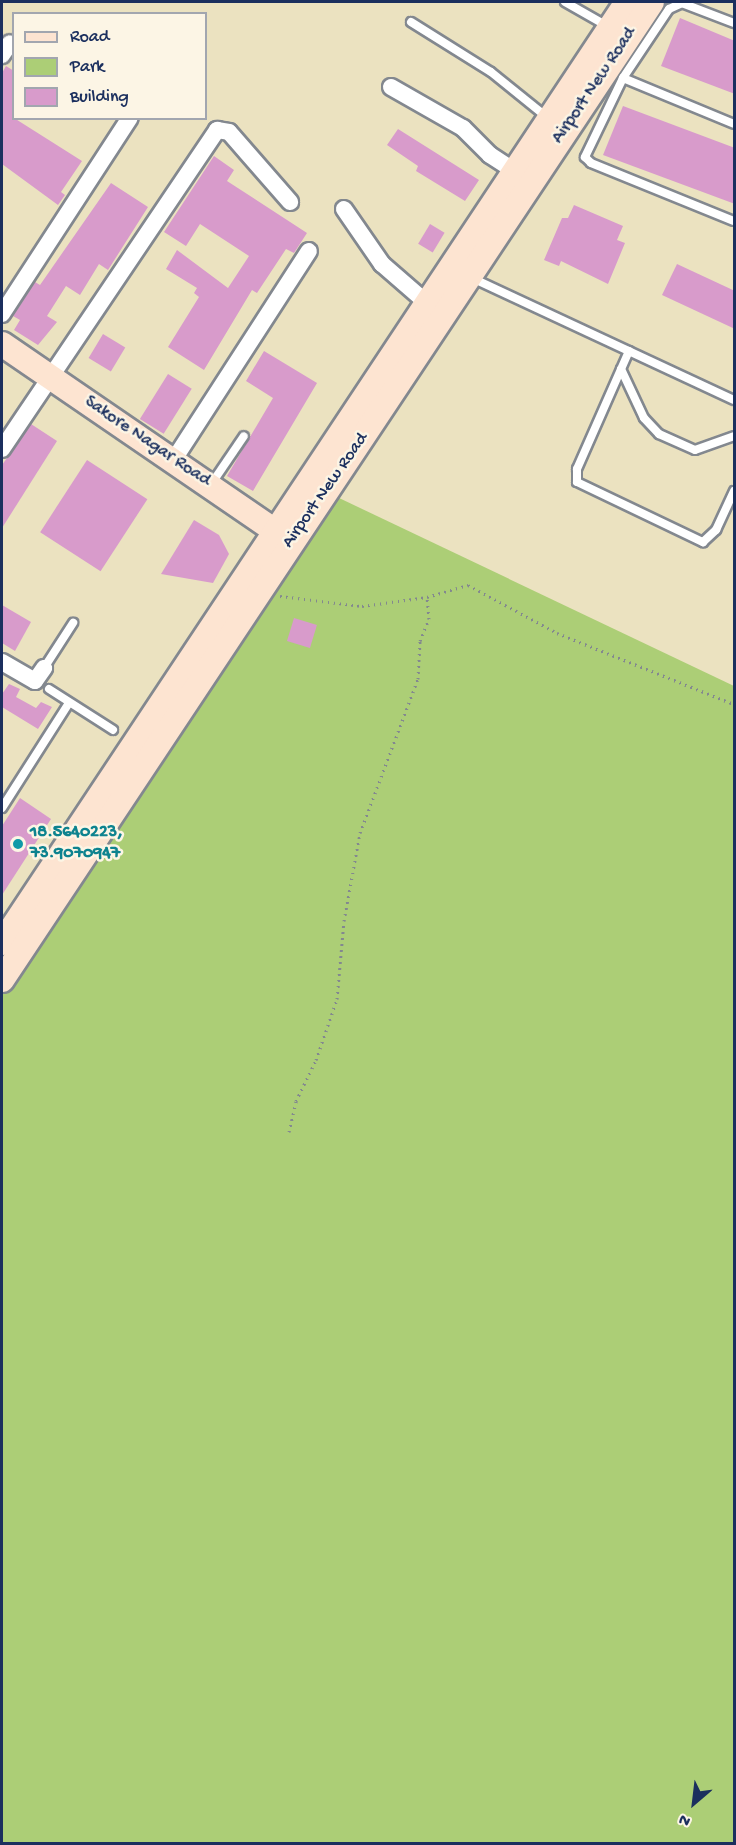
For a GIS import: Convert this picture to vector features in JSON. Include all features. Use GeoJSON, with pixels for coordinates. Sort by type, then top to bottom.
{"type":"FeatureCollection","features":[{"type":"Feature","properties":{"kind":"main road","name":"Airport New Road"},"geometry":{"type":"LineString","coordinates":[[2,980],[255,594],[283,536],[428,304],[627,2]]}},
{"type":"Feature","properties":{"kind":"main road","name":"Airport New Road"},"geometry":{"type":"LineString","coordinates":[[2,943],[283,536],[470,277],[652,2]]}},
{"type":"Feature","properties":{"kind":"main road","name":"Sakore Nagar Road"},"geometry":{"type":"LineString","coordinates":[[2,344],[283,536]]}},
{"type":"Feature","properties":{"kind":"street"},"geometry":{"type":"LineString","coordinates":[[391,87],[445,117],[515,171]]}},
{"type":"Feature","properties":{"kind":"street"},"geometry":{"type":"LineString","coordinates":[[2,314],[129,120]]}},
{"type":"Feature","properties":{"kind":"street"},"geometry":{"type":"LineString","coordinates":[[2,449],[217,130],[230,132],[290,202]]}},
{"type":"Feature","properties":{"kind":"street"},"geometry":{"type":"LineString","coordinates":[[344,209],[382,264],[428,304]]}},
{"type":"Feature","properties":{"kind":"street"},"geometry":{"type":"LineString","coordinates":[[173,461],[309,251]]}},
{"type":"Feature","properties":{"kind":"street"},"geometry":{"type":"LineString","coordinates":[[3,667],[35,681],[44,668]]}},
{"type":"Feature","properties":{"kind":"lane"},"geometry":{"type":"LineString","coordinates":[[565,2],[610,27]]}},
{"type":"Feature","properties":{"kind":"lane"},"geometry":{"type":"LineString","coordinates":[[735,23],[675,3],[623,78],[585,157],[591,163],[735,221]]}},
{"type":"Feature","properties":{"kind":"lane"},"geometry":{"type":"LineString","coordinates":[[411,22],[491,72],[549,119]]}},
{"type":"Feature","properties":{"kind":"lane"},"geometry":{"type":"LineString","coordinates":[[623,78],[735,124]]}},
{"type":"Feature","properties":{"kind":"lane"},"geometry":{"type":"LineString","coordinates":[[470,277],[735,400]]}},
{"type":"Feature","properties":{"kind":"lane"},"geometry":{"type":"LineString","coordinates":[[629,351],[577,469],[577,482],[703,542],[716,530],[735,491]]}},
{"type":"Feature","properties":{"kind":"lane"},"geometry":{"type":"LineString","coordinates":[[621,369],[644,418],[659,434],[695,450],[735,436]]}},
{"type":"Feature","properties":{"kind":"lane"},"geometry":{"type":"LineString","coordinates":[[210,486],[244,436]]}},
{"type":"Feature","properties":{"kind":"lane"},"geometry":{"type":"LineString","coordinates":[[44,668],[74,624]]}},
{"type":"Feature","properties":{"kind":"lane"},"geometry":{"type":"LineString","coordinates":[[49,689],[113,730]]}},
{"type":"Feature","properties":{"kind":"lane"},"geometry":{"type":"LineString","coordinates":[[2,808],[69,703]]}},
{"type":"Feature","properties":{"kind":"path"},"geometry":{"type":"LineString","coordinates":[[255,594],[362,606],[427,597],[468,585],[557,633],[735,704]]}},
{"type":"Feature","properties":{"kind":"path"},"geometry":{"type":"LineString","coordinates":[[290,1132],[296,1101],[316,1060],[337,999],[344,921],[360,833],[418,679],[420,641],[429,620],[427,597]]}},
{"type":"Feature","properties":{"kind":"green space"},"geometry":{"type":"Polygon","coordinates":[[[337,497],[734,686],[734,1843],[2,1844],[2,995],[261,604],[337,497]]]}},
{"type":"Feature","properties":{"kind":"building"},"geometry":{"type":"Polygon","coordinates":[[[680,18],[735,41],[735,94],[661,66],[680,18]]]}},
{"type":"Feature","properties":{"kind":"building"},"geometry":{"type":"Polygon","coordinates":[[[6,66],[12,70],[12,120],[17,120],[82,161],[61,192],[65,195],[58,205],[2,164],[2,73],[6,66]]]}},
{"type":"Feature","properties":{"kind":"building"},"geometry":{"type":"Polygon","coordinates":[[[623,106],[735,148],[735,204],[603,155],[623,106]]]}},
{"type":"Feature","properties":{"kind":"building"},"geometry":{"type":"Polygon","coordinates":[[[398,129],[479,180],[465,201],[416,171],[418,166],[387,145],[398,129]]]}},
{"type":"Feature","properties":{"kind":"building"},"geometry":{"type":"Polygon","coordinates":[[[214,156],[234,170],[227,181],[307,233],[294,253],[286,249],[257,293],[252,290],[204,370],[168,347],[199,297],[194,293],[197,288],[166,269],[177,250],[228,288],[249,256],[200,224],[186,246],[164,232],[214,156]]]}},
{"type":"Feature","properties":{"kind":"building"},"geometry":{"type":"Polygon","coordinates":[[[111,183],[148,207],[108,270],[99,264],[80,295],[66,286],[47,316],[57,322],[38,345],[14,330],[20,320],[13,316],[35,282],[40,285],[111,183]]]}},
{"type":"Feature","properties":{"kind":"building"},"geometry":{"type":"Polygon","coordinates":[[[574,205],[623,226],[617,240],[625,243],[608,284],[561,261],[559,266],[544,260],[562,218],[568,218],[574,205]]]}},
{"type":"Feature","properties":{"kind":"building"},"geometry":{"type":"Polygon","coordinates":[[[430,224],[445,233],[433,252],[418,244],[430,224]]]}},
{"type":"Feature","properties":{"kind":"building"},"geometry":{"type":"Polygon","coordinates":[[[677,264],[735,291],[735,329],[662,295],[677,264]]]}},
{"type":"Feature","properties":{"kind":"building"},"geometry":{"type":"Polygon","coordinates":[[[103,334],[125,347],[111,371],[89,358],[103,334]]]}},
{"type":"Feature","properties":{"kind":"building"},"geometry":{"type":"Polygon","coordinates":[[[264,351],[317,383],[253,491],[227,476],[273,398],[246,381],[264,351]]]}},
{"type":"Feature","properties":{"kind":"building"},"geometry":{"type":"Polygon","coordinates":[[[168,374],[192,389],[164,434],[140,419],[168,374]]]}},
{"type":"Feature","properties":{"kind":"building"},"geometry":{"type":"Polygon","coordinates":[[[31,424],[57,441],[2,528],[2,465],[31,424]]]}},
{"type":"Feature","properties":{"kind":"building"},"geometry":{"type":"Polygon","coordinates":[[[87,460],[147,499],[101,571],[40,532],[87,460]]]}},
{"type":"Feature","properties":{"kind":"building"},"geometry":{"type":"Polygon","coordinates":[[[194,520],[219,535],[229,554],[213,583],[161,574],[194,520]]]}},
{"type":"Feature","properties":{"kind":"building"},"geometry":{"type":"Polygon","coordinates":[[[2,605],[31,622],[15,651],[2,643],[2,605]]]}},
{"type":"Feature","properties":{"kind":"building"},"geometry":{"type":"Polygon","coordinates":[[[294,618],[317,625],[310,648],[287,641],[294,618]]]}},
{"type":"Feature","properties":{"kind":"building"},"geometry":{"type":"Polygon","coordinates":[[[9,684],[20,689],[16,697],[36,708],[41,702],[52,707],[38,729],[2,707],[2,694],[9,684]]]}},
{"type":"Feature","properties":{"kind":"building","name":"18.5640223, 73.9070947"},"geometry":{"type":"Polygon","coordinates":[[[20,798],[51,819],[2,895],[2,826],[20,798]]]}},
{"type":"Feature","properties":{"kind":"place","name":"18.5640223, 73.9070947"},"geometry":{"type":"Point","coordinates":[18,844]}}]}
